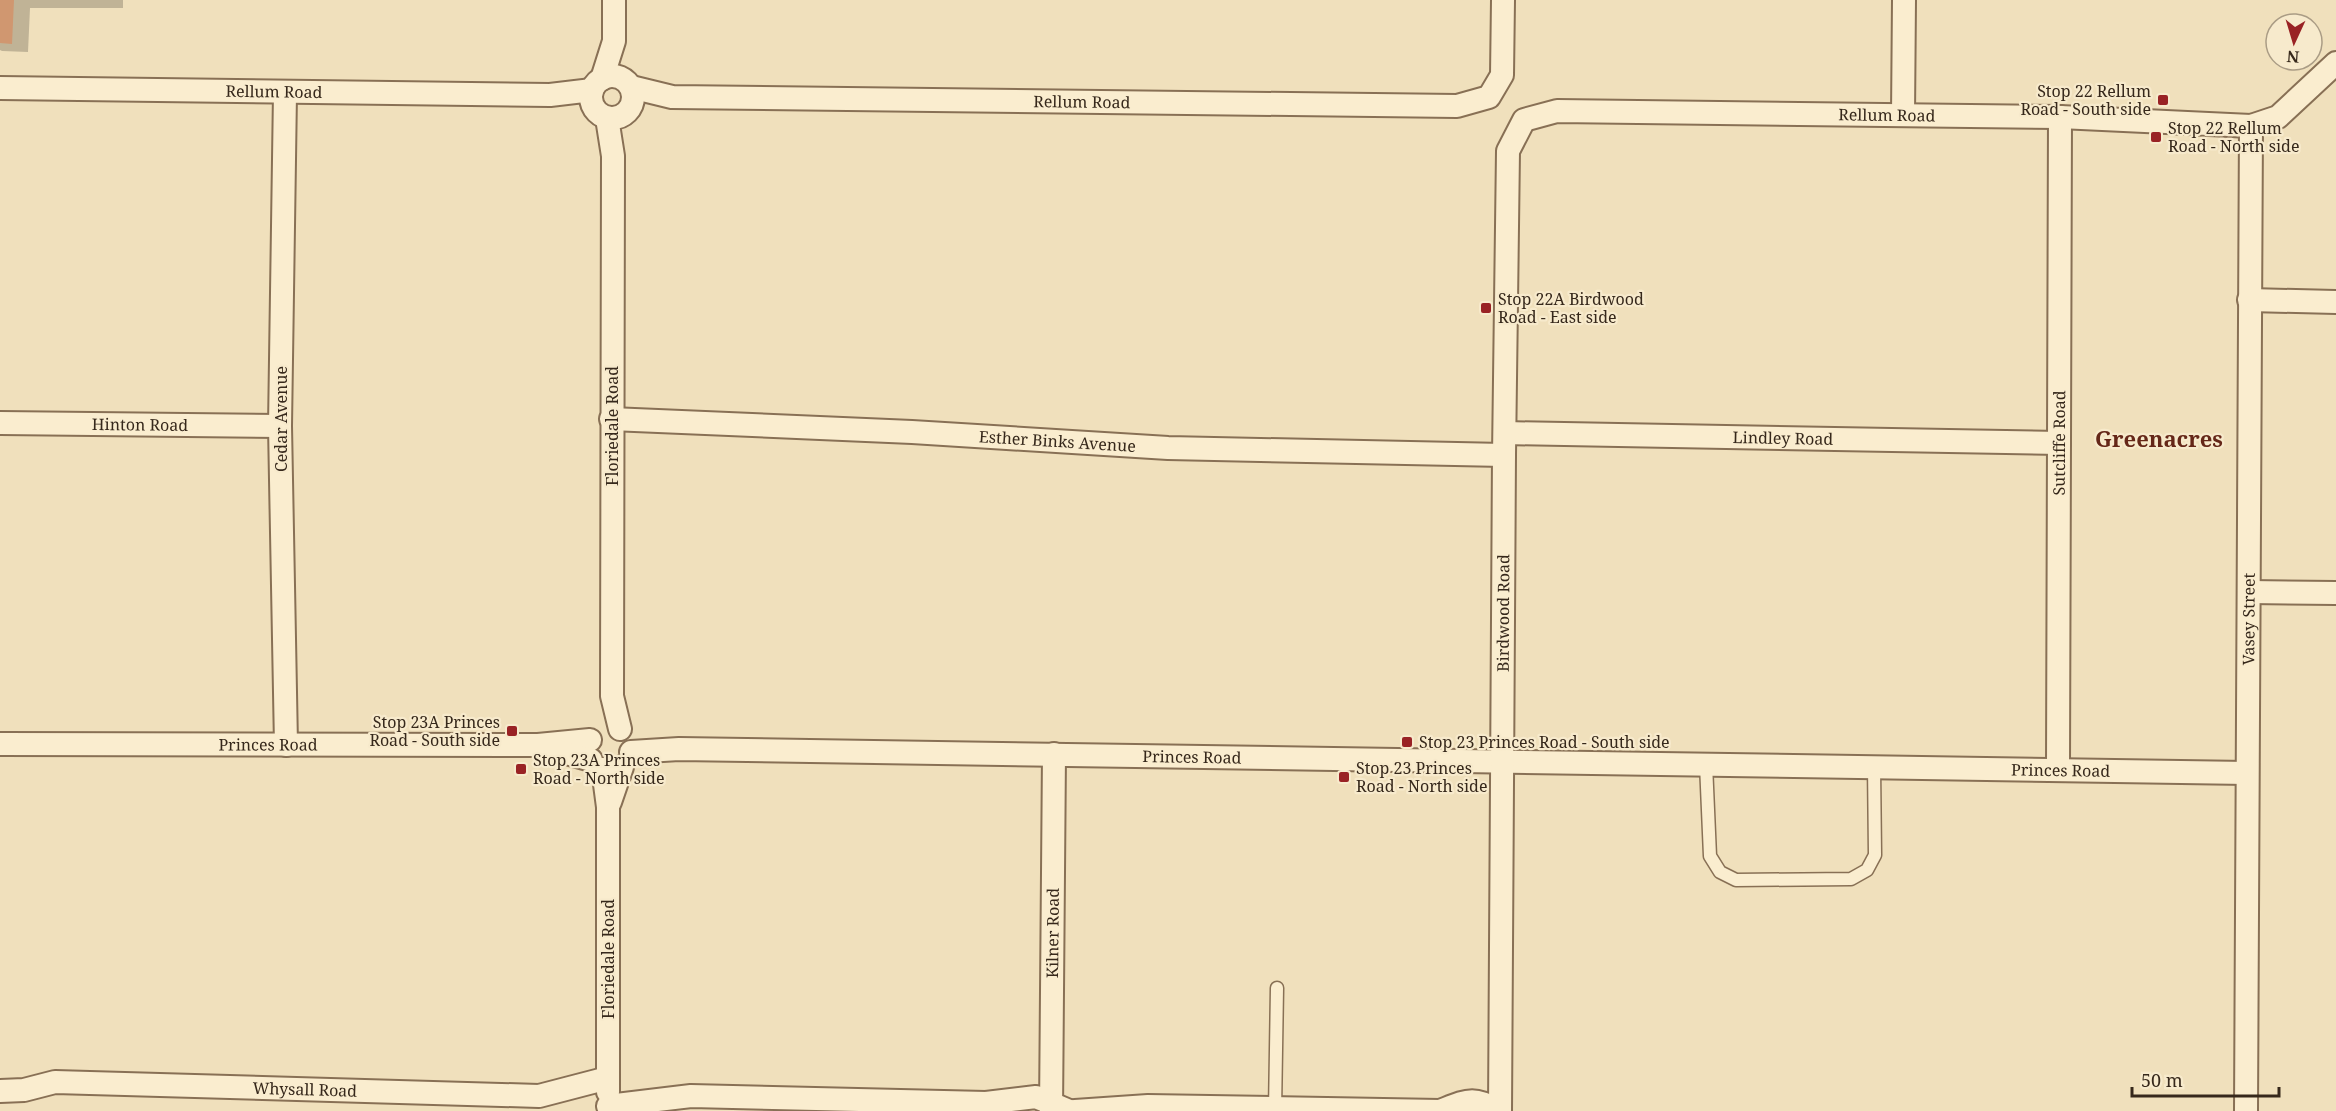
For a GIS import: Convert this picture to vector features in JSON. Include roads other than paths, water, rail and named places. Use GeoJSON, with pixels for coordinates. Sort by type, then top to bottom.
{"type":"FeatureCollection","features":[{"type":"Feature","properties":{"kind":"street","name":"Floriedale Road"},"geometry":{"type":"LineString","coordinates":[[608,1108],[614,0]]}},
{"type":"Feature","properties":{"kind":"street","name":"Rellum Road"},"geometry":{"type":"LineString","coordinates":[[0,88],[550,95],[613,98],[1457,106],[1489,97],[1502,75],[1503,0]]}},
{"type":"Feature","properties":{"kind":"street"},"geometry":{"type":"LineString","coordinates":[[1903,115],[1904,0]]}},
{"type":"Feature","properties":{"kind":"street"},"geometry":{"type":"LineString","coordinates":[[2251,126],[2278,117],[2336,63]]}},
{"type":"Feature","properties":{"kind":"street","name":"Cedar Avenue"},"geometry":{"type":"LineString","coordinates":[[285,93],[280,426],[286,745]]}},
{"type":"Feature","properties":{"kind":"street","name":"Rellum Road"},"geometry":{"type":"LineString","coordinates":[[1524,120],[1557,111],[2060,117],[2251,126]]}},
{"type":"Feature","properties":{"kind":"street","name":"Sutcliffe Road"},"geometry":{"type":"LineString","coordinates":[[2058,770],[2060,117]]}},
{"type":"Feature","properties":{"kind":"street","name":"Birdwood Road"},"geometry":{"type":"LineString","coordinates":[[1500,1111],[1508,151],[1524,120]]}},
{"type":"Feature","properties":{"kind":"street","name":"Vasey Street"},"geometry":{"type":"LineString","coordinates":[[2246,1111],[2251,126]]}},
{"type":"Feature","properties":{"kind":"street"},"geometry":{"type":"LineString","coordinates":[[2249,300],[2336,302]]}},
{"type":"Feature","properties":{"kind":"street","name":"Esther Binks Avenue"},"geometry":{"type":"LineString","coordinates":[[611,419],[912,432],[1168,448],[1504,444]]}},
{"type":"Feature","properties":{"kind":"street","name":"Hinton Road"},"geometry":{"type":"LineString","coordinates":[[0,423],[280,426]]}},
{"type":"Feature","properties":{"kind":"street","name":"Lindley Road"},"geometry":{"type":"LineString","coordinates":[[1504,444],[2059,443]]}},
{"type":"Feature","properties":{"kind":"street"},"geometry":{"type":"LineString","coordinates":[[2249,592],[2336,593]]}},
{"type":"Feature","properties":{"kind":"street","name":"Princes Road"},"geometry":{"type":"LineString","coordinates":[[0,744],[538,745],[611,748],[2247,773]]}},
{"type":"Feature","properties":{"kind":"street","name":"Kilner Road"},"geometry":{"type":"LineString","coordinates":[[1054,754],[1057,1109]]}},
{"type":"Feature","properties":{"kind":"street","name":"Whysall Road"},"geometry":{"type":"LineString","coordinates":[[0,1090],[24,1090],[55,1082],[539,1096],[608,1078]]}},
{"type":"Feature","properties":{"kind":"street"},"geometry":{"type":"LineString","coordinates":[[608,1108],[691,1096],[824,1106],[986,1103],[1036,1098],[1057,1109]]}},
{"type":"Feature","properties":{"kind":"street"},"geometry":{"type":"LineString","coordinates":[[1075,1111],[1148,1106],[1275,1110],[1440,1111],[1466,1101],[1482,1101],[1500,1111]]}},
{"type":"Feature","properties":{"kind":"lane"},"geometry":{"type":"LineString","coordinates":[[1706,764],[1710,856],[1720,872],[1736,880],[1851,879],[1868,870],[1875,855],[1874,766]]}},
{"type":"Feature","properties":{"kind":"lane"},"geometry":{"type":"LineString","coordinates":[[1275,1110],[1277,988]]}},
{"type":"Feature","properties":{"kind":"place","name":"Stop 22 Rellum Road - South side"},"geometry":{"type":"Point","coordinates":[2163,100]}},
{"type":"Feature","properties":{"kind":"place","name":"Stop 22 Rellum Road - North side"},"geometry":{"type":"Point","coordinates":[2156,137]}},
{"type":"Feature","properties":{"kind":"place","name":"Stop 22A Birdwood Road - East side"},"geometry":{"type":"Point","coordinates":[1486,308]}},
{"type":"Feature","properties":{"kind":"place","name":"Stop 23A Princes Road - South side"},"geometry":{"type":"Point","coordinates":[512,731]}},
{"type":"Feature","properties":{"kind":"place","name":"Stop 23 Princes Road - South side"},"geometry":{"type":"Point","coordinates":[1407,742]}},
{"type":"Feature","properties":{"kind":"place","name":"Stop 23A Princes Road - North side"},"geometry":{"type":"Point","coordinates":[521,769]}},
{"type":"Feature","properties":{"kind":"place","name":"Stop 23 Princes Road - North side"},"geometry":{"type":"Point","coordinates":[1344,777]}},
{"type":"Feature","properties":{"kind":"district","name":"Greenacres"},"geometry":{"type":"Point","coordinates":[2159,439]}}]}
